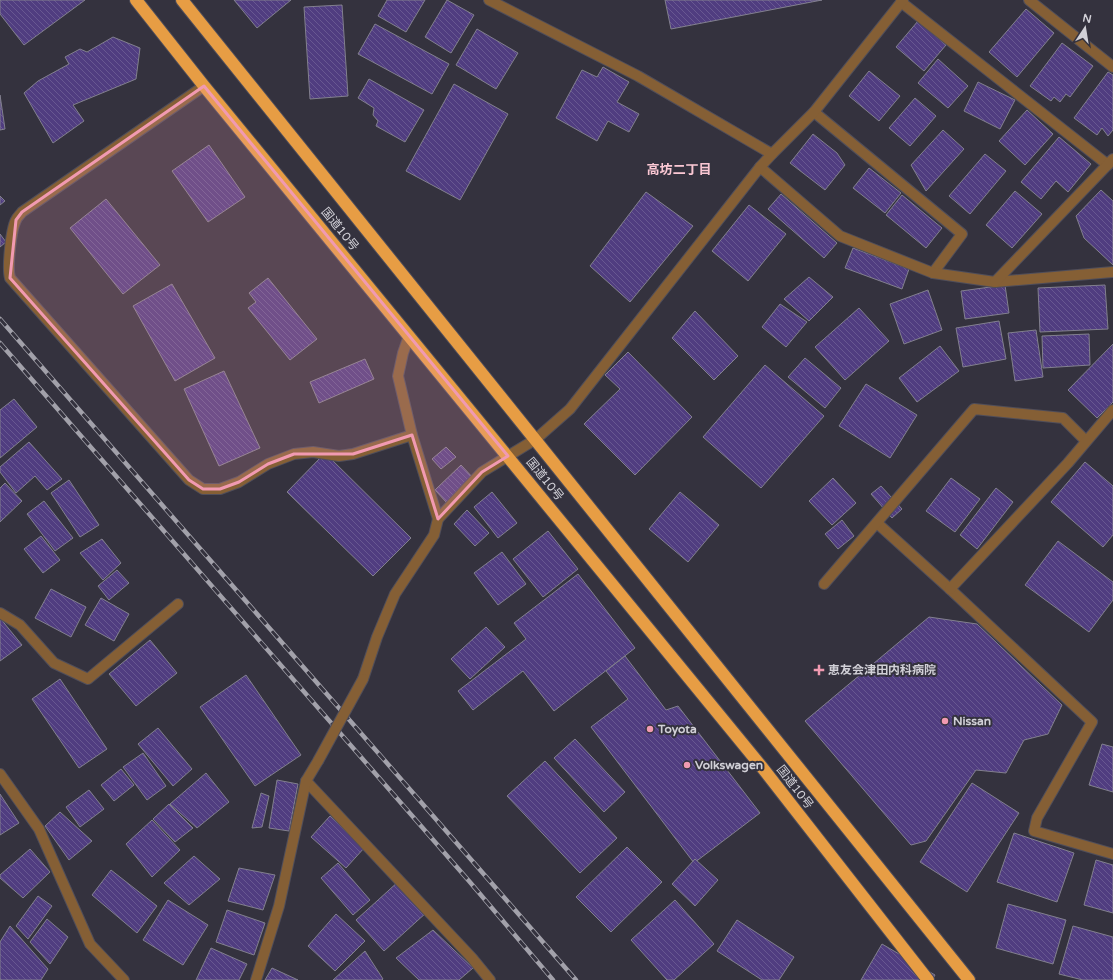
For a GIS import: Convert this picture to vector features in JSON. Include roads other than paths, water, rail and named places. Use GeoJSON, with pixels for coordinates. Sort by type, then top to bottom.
{"type":"FeatureCollection","features":[{"type":"Feature","properties":{"kind":"highway","name":"国道10号"},"geometry":{"type":"LineString","coordinates":[[136,0],[204,86],[761,766],[928,980]]}},
{"type":"Feature","properties":{"kind":"highway","name":"国道10号"},"geometry":{"type":"LineString","coordinates":[[182,0],[969,980]]}},
{"type":"Feature","properties":{"kind":"street"},"geometry":{"type":"LineString","coordinates":[[489,0],[503,3],[638,76],[772,154]]}},
{"type":"Feature","properties":{"kind":"street"},"geometry":{"type":"LineString","coordinates":[[1029,0],[1113,67]]}},
{"type":"Feature","properties":{"kind":"street"},"geometry":{"type":"LineString","coordinates":[[256,980],[279,906],[306,781],[363,679],[377,637],[394,594],[434,535],[438,519],[482,472],[536,439],[570,408],[760,167],[814,112],[902,1],[1111,162],[995,282]]}},
{"type":"Feature","properties":{"kind":"street"},"geometry":{"type":"LineString","coordinates":[[204,86],[22,212],[16,220],[14,226],[8,266],[10,278],[189,480],[203,489],[220,489],[239,482],[268,464],[294,454],[313,452],[339,456],[353,454],[412,436]]}},
{"type":"Feature","properties":{"kind":"street"},"geometry":{"type":"LineString","coordinates":[[814,112],[962,234],[933,273]]}},
{"type":"Feature","properties":{"kind":"street"},"geometry":{"type":"LineString","coordinates":[[760,167],[840,236],[933,273],[995,282],[1113,272]]}},
{"type":"Feature","properties":{"kind":"street"},"geometry":{"type":"LineString","coordinates":[[409,336],[403,353],[398,376],[412,436],[438,519]]}},
{"type":"Feature","properties":{"kind":"street"},"geometry":{"type":"LineString","coordinates":[[824,584],[974,409],[1063,418],[1086,441]]}},
{"type":"Feature","properties":{"kind":"street"},"geometry":{"type":"LineString","coordinates":[[950,589],[1068,463],[1113,410]]}},
{"type":"Feature","properties":{"kind":"street"},"geometry":{"type":"LineString","coordinates":[[877,523],[1092,722],[1037,818],[1034,831],[1113,854]]}},
{"type":"Feature","properties":{"kind":"street"},"geometry":{"type":"LineString","coordinates":[[0,613],[20,625],[54,663],[88,679],[178,604]]}},
{"type":"Feature","properties":{"kind":"street"},"geometry":{"type":"LineString","coordinates":[[0,774],[39,829],[90,944],[124,980]]}},
{"type":"Feature","properties":{"kind":"street"},"geometry":{"type":"LineString","coordinates":[[306,781],[472,958],[490,980]]}},
{"type":"Feature","properties":{"kind":"railway"},"geometry":{"type":"LineString","coordinates":[[0,319],[576,980]]}},
{"type":"Feature","properties":{"kind":"railway"},"geometry":{"type":"LineString","coordinates":[[0,343],[469,881],[553,980]]}},
{"type":"Feature","properties":{"kind":"place","name":"恵友会津田内科病院"},"geometry":{"type":"Point","coordinates":[819,670]}},
{"type":"Feature","properties":{"kind":"place","name":"Nissan"},"geometry":{"type":"Point","coordinates":[945,721]}},
{"type":"Feature","properties":{"kind":"place","name":"Toyota"},"geometry":{"type":"Point","coordinates":[650,729]}},
{"type":"Feature","properties":{"kind":"place","name":"Volkswagen"},"geometry":{"type":"Point","coordinates":[687,765]}},
{"type":"Feature","properties":{"kind":"district","name":"高坊二丁目"},"geometry":{"type":"Point","coordinates":[679,169]}}]}
